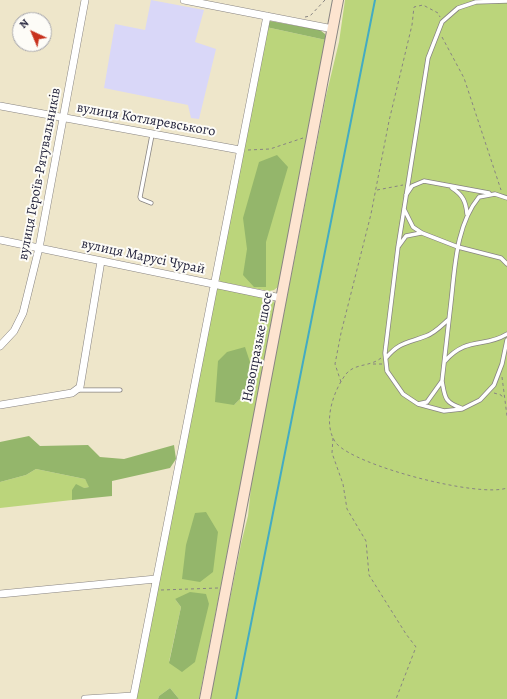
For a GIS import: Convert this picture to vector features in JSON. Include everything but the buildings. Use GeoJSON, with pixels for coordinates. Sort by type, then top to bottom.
{"type":"FeatureCollection","features":[{"type":"Feature","properties":{"kind":"main road","name":"Новопразьке шосе"},"geometry":{"type":"LineString","coordinates":[[205,699],[338,0]]}},
{"type":"Feature","properties":{"kind":"street","name":"вулиця Героїв-Рятувальників"},"geometry":{"type":"LineString","coordinates":[[0,346],[14,331],[23,313],[40,248],[65,119],[85,0]]}},
{"type":"Feature","properties":{"kind":"street"},"geometry":{"type":"LineString","coordinates":[[184,0],[333,29]]}},
{"type":"Feature","properties":{"kind":"street"},"geometry":{"type":"LineString","coordinates":[[86,699],[133,697],[267,16]]}},
{"type":"Feature","properties":{"kind":"street","name":"вулиця Котляревського"},"geometry":{"type":"LineString","coordinates":[[0,106],[240,150]]}},
{"type":"Feature","properties":{"kind":"street","name":"вулиця Марусі Чурай"},"geometry":{"type":"LineString","coordinates":[[0,240],[281,298]]}},
{"type":"Feature","properties":{"kind":"street"},"geometry":{"type":"LineString","coordinates":[[0,405],[72,394],[77,390],[82,380],[101,261]]}},
{"type":"Feature","properties":{"kind":"street"},"geometry":{"type":"LineString","coordinates":[[0,594],[156,579]]}},
{"type":"Feature","properties":{"kind":"lane"},"geometry":{"type":"LineString","coordinates":[[507,1],[476,2],[458,8],[442,22],[437,29],[428,58],[403,207],[385,352],[387,371],[403,394],[418,404],[444,411],[462,409],[480,400],[494,385],[502,364],[507,340]]}},
{"type":"Feature","properties":{"kind":"lane"},"geometry":{"type":"LineString","coordinates":[[151,203],[141,199],[140,197],[152,135]]}},
{"type":"Feature","properties":{"kind":"lane"},"geometry":{"type":"LineString","coordinates":[[405,196],[412,186],[424,181],[506,197]]}},
{"type":"Feature","properties":{"kind":"lane"},"geometry":{"type":"LineString","coordinates":[[450,186],[460,193],[466,204],[467,215]]}},
{"type":"Feature","properties":{"kind":"lane"},"geometry":{"type":"LineString","coordinates":[[462,409],[450,404],[446,398],[442,381],[458,247],[471,206],[479,197],[495,194]]}},
{"type":"Feature","properties":{"kind":"lane"},"geometry":{"type":"LineString","coordinates":[[403,207],[413,227],[422,233],[458,247],[501,258],[507,258]]}},
{"type":"Feature","properties":{"kind":"lane"},"geometry":{"type":"LineString","coordinates":[[398,248],[406,236],[422,233]]}},
{"type":"Feature","properties":{"kind":"lane"},"geometry":{"type":"LineString","coordinates":[[501,258],[507,264]]}},
{"type":"Feature","properties":{"kind":"lane"},"geometry":{"type":"LineString","coordinates":[[386,358],[393,349],[400,344],[427,336],[449,319]]}},
{"type":"Feature","properties":{"kind":"lane"},"geometry":{"type":"LineString","coordinates":[[444,362],[453,352],[462,346],[494,339],[507,334]]}},
{"type":"Feature","properties":{"kind":"lane"},"geometry":{"type":"LineString","coordinates":[[418,404],[427,402],[442,381]]}},
{"type":"Feature","properties":{"kind":"lane"},"geometry":{"type":"LineString","coordinates":[[77,390],[120,390]]}},
{"type":"Feature","properties":{"kind":"path"},"geometry":{"type":"LineString","coordinates":[[302,17],[310,16],[325,0]]}},
{"type":"Feature","properties":{"kind":"path"},"geometry":{"type":"LineString","coordinates":[[341,382],[335,364],[341,333],[376,190],[389,121],[412,25],[414,7],[424,5],[438,14],[442,22]]}},
{"type":"Feature","properties":{"kind":"path"},"geometry":{"type":"LineString","coordinates":[[437,29],[464,78],[506,197]]}},
{"type":"Feature","properties":{"kind":"path"},"geometry":{"type":"LineString","coordinates":[[240,150],[270,149],[297,141],[313,133]]}},
{"type":"Feature","properties":{"kind":"path"},"geometry":{"type":"LineString","coordinates":[[376,190],[407,184]]}},
{"type":"Feature","properties":{"kind":"path"},"geometry":{"type":"LineString","coordinates":[[373,364],[385,352]]}},
{"type":"Feature","properties":{"kind":"path"},"geometry":{"type":"LineString","coordinates":[[387,371],[381,364],[354,367],[341,382],[331,408],[330,427],[333,438],[332,453],[343,484],[347,509],[366,541],[369,575],[406,634],[416,647],[396,699]]}},
{"type":"Feature","properties":{"kind":"path"},"geometry":{"type":"LineString","coordinates":[[502,364],[504,400],[507,416]]}},
{"type":"Feature","properties":{"kind":"path"},"geometry":{"type":"LineString","coordinates":[[492,393],[501,395],[504,400]]}},
{"type":"Feature","properties":{"kind":"path"},"geometry":{"type":"LineString","coordinates":[[333,438],[351,455],[423,479],[471,489],[502,490],[507,488]]}},
{"type":"Feature","properties":{"kind":"path"},"geometry":{"type":"LineString","coordinates":[[155,590],[226,587]]}},
{"type":"Feature","properties":{"kind":"shaded area"},"geometry":{"type":"Polygon","coordinates":[[[151,0],[204,10],[195,42],[216,49],[199,119],[191,118],[188,105],[104,88],[115,24],[145,30],[151,0]]]}},
{"type":"Feature","properties":{"kind":"green space"},"geometry":{"type":"Polygon","coordinates":[[[345,0],[507,0],[507,699],[210,699],[248,516],[252,478],[326,96],[339,42],[345,0]]]}},
{"type":"Feature","properties":{"kind":"green space"},"geometry":{"type":"Polygon","coordinates":[[[270,21],[320,30],[325,34],[326,40],[266,27],[270,21]]]}},
{"type":"Feature","properties":{"kind":"green space"},"geometry":{"type":"Polygon","coordinates":[[[266,27],[326,40],[278,287],[269,291],[221,282],[217,278],[266,27]]]}},
{"type":"Feature","properties":{"kind":"green space"},"geometry":{"type":"Polygon","coordinates":[[[277,155],[288,167],[266,242],[266,287],[254,287],[243,275],[247,249],[243,218],[259,162],[277,155]]]}},
{"type":"Feature","properties":{"kind":"green space"},"geometry":{"type":"Polygon","coordinates":[[[217,288],[272,298],[275,305],[199,699],[179,699],[170,688],[159,696],[158,699],[136,699],[217,288]],[[250,362],[234,405],[246,393],[250,362]],[[175,599],[181,607],[169,662],[209,604],[175,599]]]}},
{"type":"Feature","properties":{"kind":"green space"},"geometry":{"type":"Polygon","coordinates":[[[245,347],[250,362],[246,393],[234,405],[215,402],[218,361],[227,352],[245,347]]]}},
{"type":"Feature","properties":{"kind":"green space"},"geometry":{"type":"Polygon","coordinates":[[[29,436],[40,446],[88,445],[100,457],[124,459],[174,445],[176,459],[170,468],[112,481],[112,496],[72,500],[72,490],[76,484],[84,488],[89,487],[85,479],[36,469],[26,475],[0,482],[0,442],[29,436]]]}},
{"type":"Feature","properties":{"kind":"green space"},"geometry":{"type":"Polygon","coordinates":[[[36,469],[85,479],[90,487],[72,490],[72,500],[0,508],[0,482],[26,475],[36,469]]]}},
{"type":"Feature","properties":{"kind":"green space"},"geometry":{"type":"Polygon","coordinates":[[[206,512],[218,532],[213,572],[200,582],[182,579],[186,545],[195,513],[206,512]]]}},
{"type":"Feature","properties":{"kind":"green space"},"geometry":{"type":"Polygon","coordinates":[[[190,592],[206,594],[209,604],[195,662],[182,672],[169,663],[181,607],[175,599],[190,592]]]}},
{"type":"Feature","properties":{"kind":"green space"},"geometry":{"type":"Polygon","coordinates":[[[170,688],[179,699],[158,699],[159,696],[170,688]]]}},
{"type":"Feature","properties":{"kind":"waterway"},"geometry":{"type":"LineString","coordinates":[[236,699],[375,0]]}}]}
